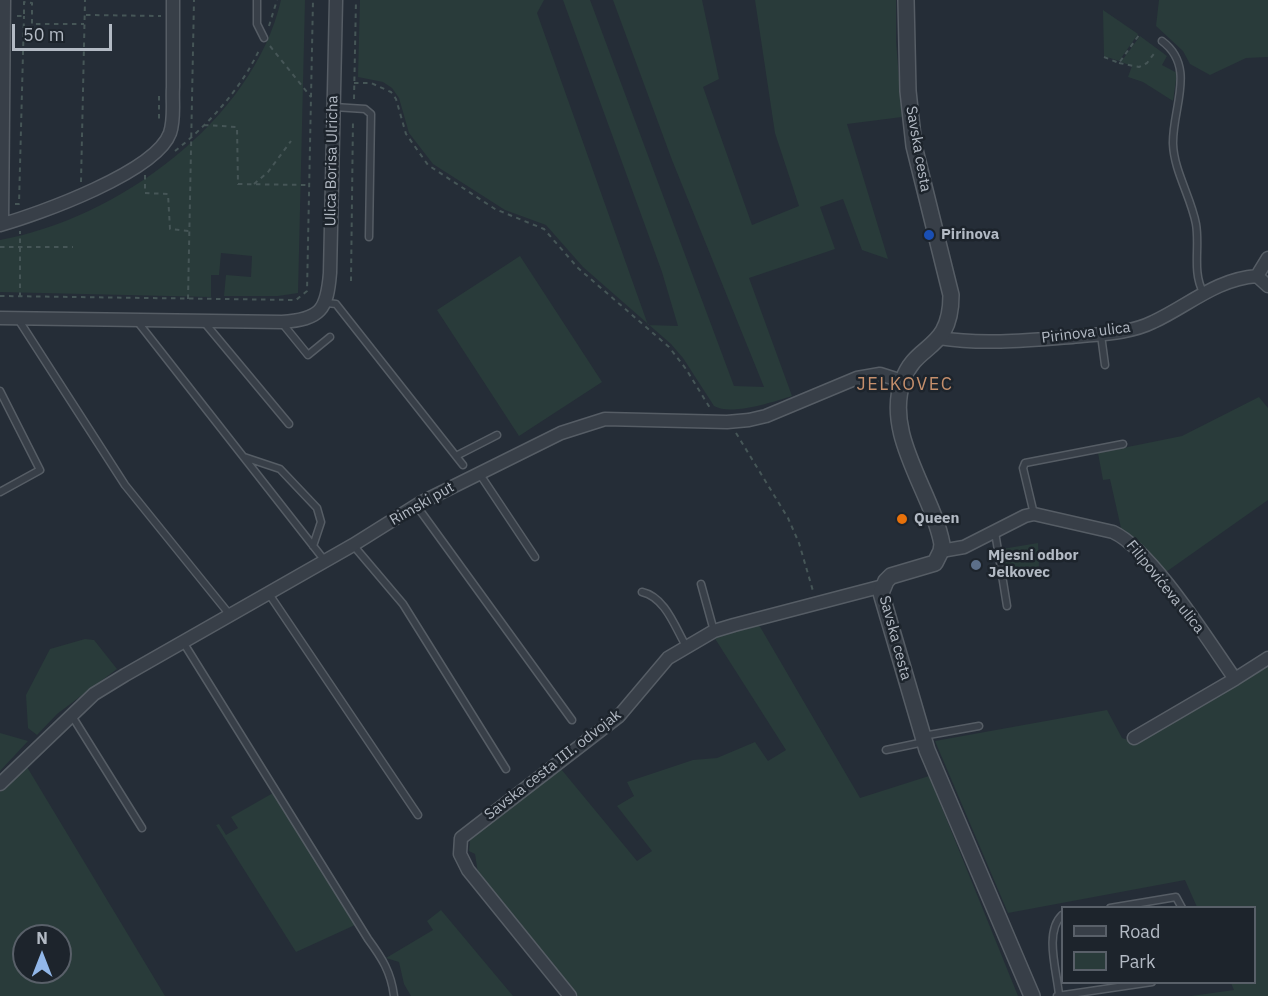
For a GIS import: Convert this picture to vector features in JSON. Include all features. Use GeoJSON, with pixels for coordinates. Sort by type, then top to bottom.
{"type":"FeatureCollection","features":[{"type":"Feature","properties":{"kind":"street"},"geometry":{"type":"LineString","coordinates":[[4,0],[1,224],[54,207],[111,182],[160,146],[170,132],[172,119],[173,0]]}},
{"type":"Feature","properties":{"kind":"street","name":"Ulica Borisa Ulricha"},"geometry":{"type":"LineString","coordinates":[[327,303],[330,273],[336,0]]}},
{"type":"Feature","properties":{"kind":"street","name":"Savska cesta"},"geometry":{"type":"LineString","coordinates":[[902,381],[914,363],[946,329],[951,314],[951,295],[914,146],[908,91],[906,0]]}},
{"type":"Feature","properties":{"kind":"street"},"geometry":{"type":"LineString","coordinates":[[1268,258],[1257,276],[1268,286]]}},
{"type":"Feature","properties":{"kind":"street","name":"Pirinova ulica"},"geometry":{"type":"LineString","coordinates":[[939,338],[998,343],[1101,334],[1152,323],[1203,292],[1242,277],[1257,276]]}},
{"type":"Feature","properties":{"kind":"street"},"geometry":{"type":"LineString","coordinates":[[0,318],[282,322],[312,315],[327,303]]}},
{"type":"Feature","properties":{"kind":"street","name":"Rimski put"},"geometry":{"type":"LineString","coordinates":[[0,784],[94,694],[353,545],[416,506],[561,433],[604,419],[641,418],[727,422],[749,420],[766,416],[857,378],[880,374],[902,381]]}},
{"type":"Feature","properties":{"kind":"street"},"geometry":{"type":"LineString","coordinates":[[902,381],[898,407],[904,439],[940,535],[941,551],[964,547],[1034,514]]}},
{"type":"Feature","properties":{"kind":"street","name":"Filipovićeva ulica"},"geometry":{"type":"LineString","coordinates":[[1034,514],[1113,532],[1125,537],[1179,600],[1235,679]]}},
{"type":"Feature","properties":{"kind":"street","name":"Savska cesta"},"geometry":{"type":"LineString","coordinates":[[941,551],[935,562],[929,566],[891,576],[883,586],[881,593],[884,610],[924,739],[1032,996]]}},
{"type":"Feature","properties":{"kind":"street","name":"Savska cesta III. odvojak"},"geometry":{"type":"LineString","coordinates":[[570,996],[468,870],[460,854],[461,838],[619,716],[668,658],[686,646],[714,631],[883,586]]}},
{"type":"Feature","properties":{"kind":"street"},"geometry":{"type":"LineString","coordinates":[[1134,738],[1268,658]]}},
{"type":"Feature","properties":{"kind":"lane"},"geometry":{"type":"LineString","coordinates":[[257,0],[257,24],[264,38]]}},
{"type":"Feature","properties":{"kind":"lane"},"geometry":{"type":"LineString","coordinates":[[1162,41],[1171,48],[1181,70],[1173,144],[1196,222],[1197,278],[1203,292]]}},
{"type":"Feature","properties":{"kind":"lane"},"geometry":{"type":"LineString","coordinates":[[333,106],[365,109],[371,114],[369,237]]}},
{"type":"Feature","properties":{"kind":"lane"},"geometry":{"type":"LineString","coordinates":[[327,303],[336,304],[463,465]]}},
{"type":"Feature","properties":{"kind":"lane"},"geometry":{"type":"LineString","coordinates":[[18,319],[126,484],[230,615]]}},
{"type":"Feature","properties":{"kind":"lane"},"geometry":{"type":"LineString","coordinates":[[137,321],[325,561]]}},
{"type":"Feature","properties":{"kind":"lane"},"geometry":{"type":"LineString","coordinates":[[203,322],[289,424]]}},
{"type":"Feature","properties":{"kind":"lane"},"geometry":{"type":"LineString","coordinates":[[282,322],[308,355],[330,337]]}},
{"type":"Feature","properties":{"kind":"lane"},"geometry":{"type":"LineString","coordinates":[[1101,334],[1105,364]]}},
{"type":"Feature","properties":{"kind":"lane"},"geometry":{"type":"LineString","coordinates":[[0,391],[40,470],[0,492]]}},
{"type":"Feature","properties":{"kind":"lane"},"geometry":{"type":"LineString","coordinates":[[456,456],[497,435]]}},
{"type":"Feature","properties":{"kind":"lane"},"geometry":{"type":"LineString","coordinates":[[1034,514],[1023,468],[1025,463],[1123,444]]}},
{"type":"Feature","properties":{"kind":"lane"},"geometry":{"type":"LineString","coordinates":[[243,457],[280,469],[317,508],[321,522],[313,546]]}},
{"type":"Feature","properties":{"kind":"lane"},"geometry":{"type":"LineString","coordinates":[[479,473],[535,557]]}},
{"type":"Feature","properties":{"kind":"lane"},"geometry":{"type":"LineString","coordinates":[[416,506],[572,720]]}},
{"type":"Feature","properties":{"kind":"lane"},"geometry":{"type":"LineString","coordinates":[[995,531],[1007,606]]}},
{"type":"Feature","properties":{"kind":"lane"},"geometry":{"type":"LineString","coordinates":[[353,545],[403,604],[506,769]]}},
{"type":"Feature","properties":{"kind":"lane"},"geometry":{"type":"LineString","coordinates":[[700,584],[714,631]]}},
{"type":"Feature","properties":{"kind":"lane"},"geometry":{"type":"LineString","coordinates":[[642,592],[650,594],[670,614],[686,646]]}},
{"type":"Feature","properties":{"kind":"lane"},"geometry":{"type":"LineString","coordinates":[[269,594],[417,815]]}},
{"type":"Feature","properties":{"kind":"lane"},"geometry":{"type":"LineString","coordinates":[[183,642],[368,939],[384,961],[390,972],[394,996]]}},
{"type":"Feature","properties":{"kind":"lane"},"geometry":{"type":"LineString","coordinates":[[72,715],[142,828]]}},
{"type":"Feature","properties":{"kind":"lane"},"geometry":{"type":"LineString","coordinates":[[886,750],[979,726]]}},
{"type":"Feature","properties":{"kind":"lane"},"geometry":{"type":"LineString","coordinates":[[1122,906],[1176,897],[1181,906]]}},
{"type":"Feature","properties":{"kind":"lane"},"geometry":{"type":"LineString","coordinates":[[1061,916],[1056,921],[1053,932],[1058,995],[1138,984]]}},
{"type":"Feature","properties":{"kind":"path"},"geometry":{"type":"LineString","coordinates":[[81,188],[84,0]]}},
{"type":"Feature","properties":{"kind":"path"},"geometry":{"type":"LineString","coordinates":[[188,299],[194,0]]}},
{"type":"Feature","properties":{"kind":"path"},"geometry":{"type":"LineString","coordinates":[[0,296],[296,300],[302,297],[307,291],[313,0]]}},
{"type":"Feature","properties":{"kind":"path"},"geometry":{"type":"LineString","coordinates":[[354,100],[356,0]]}},
{"type":"Feature","properties":{"kind":"path"},"geometry":{"type":"LineString","coordinates":[[13,204],[19,204],[24,1],[32,3],[32,24],[84,24]]}},
{"type":"Feature","properties":{"kind":"path"},"geometry":{"type":"LineString","coordinates":[[84,15],[167,16]]}},
{"type":"Feature","properties":{"kind":"path"},"geometry":{"type":"LineString","coordinates":[[9,16],[24,16]]}},
{"type":"Feature","properties":{"kind":"path"},"geometry":{"type":"LineString","coordinates":[[1119,63],[1139,35]]}},
{"type":"Feature","properties":{"kind":"path"},"geometry":{"type":"LineString","coordinates":[[264,38],[311,97]]}},
{"type":"Feature","properties":{"kind":"path"},"geometry":{"type":"LineString","coordinates":[[1104,57],[1139,68],[1147,63],[1157,49]]}},
{"type":"Feature","properties":{"kind":"path"},"geometry":{"type":"LineString","coordinates":[[354,83],[371,83],[391,92],[396,99],[406,134],[428,165],[495,209],[544,229],[578,268],[669,347],[686,369],[713,413]]}},
{"type":"Feature","properties":{"kind":"path"},"geometry":{"type":"LineString","coordinates":[[351,280],[353,113]]}},
{"type":"Feature","properties":{"kind":"path"},"geometry":{"type":"LineString","coordinates":[[204,125],[237,127],[238,184],[309,184]]}},
{"type":"Feature","properties":{"kind":"path"},"geometry":{"type":"LineString","coordinates":[[253,184],[268,172],[291,141]]}},
{"type":"Feature","properties":{"kind":"path"},"geometry":{"type":"LineString","coordinates":[[144,173],[145,193],[168,194],[170,229],[189,231]]}},
{"type":"Feature","properties":{"kind":"path"},"geometry":{"type":"LineString","coordinates":[[20,230],[20,297]]}},
{"type":"Feature","properties":{"kind":"path"},"geometry":{"type":"LineString","coordinates":[[0,247],[73,247]]}},
{"type":"Feature","properties":{"kind":"path"},"geometry":{"type":"LineString","coordinates":[[734,430],[788,518],[799,543],[817,603]]}},
{"type":"Feature","properties":{"kind":"green space"},"geometry":{"type":"Polygon","coordinates":[[[281,0],[305,0],[298,293],[278,296],[224,296],[226,275],[251,277],[252,256],[221,253],[219,275],[211,275],[211,297],[0,292],[0,240],[45,229],[89,211],[133,187],[174,158],[211,124],[242,86],[266,44],[281,0]]]}},
{"type":"Feature","properties":{"kind":"green space"},"geometry":{"type":"Polygon","coordinates":[[[360,0],[544,0],[537,13],[647,323],[583,267],[546,225],[505,210],[433,164],[409,133],[399,98],[392,88],[383,82],[358,77],[360,0]]]}},
{"type":"Feature","properties":{"kind":"green space"},"geometry":{"type":"Polygon","coordinates":[[[563,0],[590,0],[734,386],[764,387],[672,160],[613,0],[702,0],[719,79],[703,87],[752,225],[799,206],[775,133],[755,0],[896,0],[896,41],[902,117],[847,124],[888,259],[862,250],[843,199],[820,207],[835,249],[749,278],[792,396],[741,409],[721,409],[714,406],[683,358],[649,325],[678,326],[662,272],[563,0]]]}},
{"type":"Feature","properties":{"kind":"green space"},"geometry":{"type":"Polygon","coordinates":[[[1159,0],[1268,0],[1268,57],[1246,58],[1210,75],[1190,64],[1183,51],[1156,26],[1159,0]]]}},
{"type":"Feature","properties":{"kind":"green space"},"geometry":{"type":"Polygon","coordinates":[[[1103,10],[1138,34],[1119,61],[1104,56],[1103,10]]]}},
{"type":"Feature","properties":{"kind":"green space"},"geometry":{"type":"Polygon","coordinates":[[[1140,36],[1167,56],[1162,65],[1177,73],[1173,101],[1143,82],[1128,77],[1132,66],[1121,62],[1140,36]]]}},
{"type":"Feature","properties":{"kind":"green space"},"geometry":{"type":"Polygon","coordinates":[[[520,256],[602,382],[519,436],[437,310],[520,256]]]}},
{"type":"Feature","properties":{"kind":"green space"},"geometry":{"type":"Polygon","coordinates":[[[1259,397],[1268,408],[1268,500],[1166,572],[1133,537],[1121,528],[1110,479],[1103,480],[1098,453],[1182,436],[1259,397]]]}},
{"type":"Feature","properties":{"kind":"green space"},"geometry":{"type":"Polygon","coordinates":[[[1038,543],[1039,568],[1005,572],[1002,549],[1038,543]]]}},
{"type":"Feature","properties":{"kind":"green space"},"geometry":{"type":"Polygon","coordinates":[[[759,625],[860,798],[929,776],[1018,996],[578,996],[478,873],[475,854],[469,851],[470,840],[479,828],[561,769],[637,861],[652,851],[617,806],[634,796],[627,782],[693,760],[717,758],[755,742],[768,761],[786,750],[714,637],[759,625]]]}},
{"type":"Feature","properties":{"kind":"green space"},"geometry":{"type":"Polygon","coordinates":[[[85,639],[94,640],[117,669],[57,714],[37,735],[28,728],[26,695],[50,649],[85,639]]]}},
{"type":"Feature","properties":{"kind":"green space"},"geometry":{"type":"Polygon","coordinates":[[[1268,663],[1268,996],[1191,996],[1234,990],[1231,984],[1256,984],[1256,906],[1197,906],[1185,880],[1008,913],[935,741],[1107,710],[1122,738],[1134,742],[1268,663]]]}},
{"type":"Feature","properties":{"kind":"green space"},"geometry":{"type":"Polygon","coordinates":[[[0,733],[28,741],[0,771],[0,733]]]}},
{"type":"Feature","properties":{"kind":"green space"},"geometry":{"type":"Polygon","coordinates":[[[27,767],[165,996],[0,996],[0,792],[27,767]]]}},
{"type":"Feature","properties":{"kind":"green space"},"geometry":{"type":"Polygon","coordinates":[[[273,793],[355,925],[296,952],[216,825],[219,824],[226,835],[238,828],[231,817],[273,793]]]}},
{"type":"Feature","properties":{"kind":"green space"},"geometry":{"type":"Polygon","coordinates":[[[441,910],[513,996],[411,996],[404,984],[399,962],[386,958],[433,930],[427,921],[441,910]]]}},
{"type":"Feature","properties":{"kind":"place","name":"Pirinova"},"geometry":{"type":"Point","coordinates":[929,235]}},
{"type":"Feature","properties":{"kind":"place","name":"Queen"},"geometry":{"type":"Point","coordinates":[902,519]}},
{"type":"Feature","properties":{"kind":"place","name":"Mjesni odbor Jelkovec"},"geometry":{"type":"Point","coordinates":[976,565]}},
{"type":"Feature","properties":{"kind":"district","name":"JELKOVEC"},"geometry":{"type":"Point","coordinates":[905,385]}}]}
